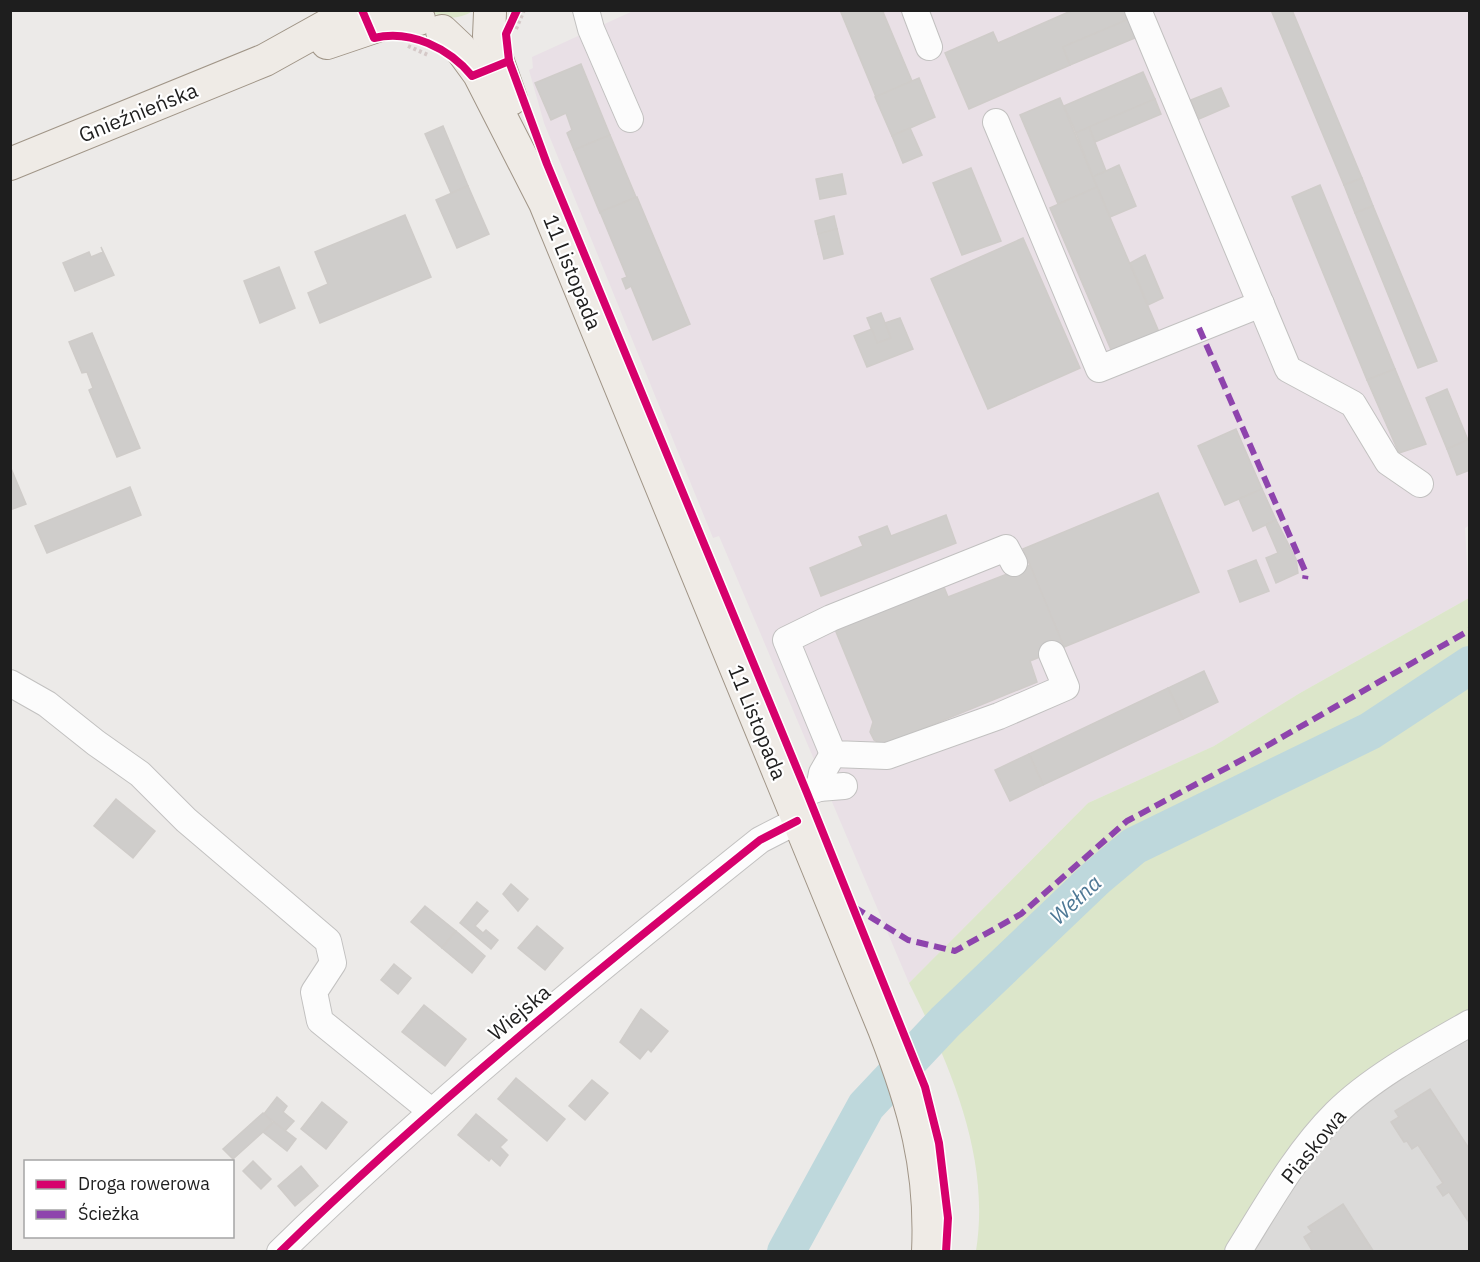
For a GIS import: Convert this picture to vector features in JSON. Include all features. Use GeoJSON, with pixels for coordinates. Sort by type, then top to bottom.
{"type":"FeatureCollection","features":[{"type":"Feature","properties":{"kind":"main road","name":"Gnieźnieńska"},"geometry":{"type":"LineString","coordinates":[[265,60],[355,10]]}},
{"type":"Feature","properties":{"kind":"main road","name":"Gnieźnieńska"},"geometry":{"type":"LineString","coordinates":[[10,164],[265,60],[398,19],[426,30],[468,29],[501,17]]}},
{"type":"Feature","properties":{"kind":"main road","name":"11 Listopada"},"geometry":{"type":"LineString","coordinates":[[501,17],[489,36],[524,133],[545,203]]}},
{"type":"Feature","properties":{"kind":"main road","name":"11 Listopada"},"geometry":{"type":"LineString","coordinates":[[426,30],[460,48],[480,74],[545,203],[884,1029],[911,1100],[927,1186],[928,1251]]}},
{"type":"Feature","properties":{"kind":"street"},"geometry":{"type":"LineString","coordinates":[[586,10],[591,29],[630,119]]}},
{"type":"Feature","properties":{"kind":"street"},"geometry":{"type":"LineString","coordinates":[[915,10],[929,47]]}},
{"type":"Feature","properties":{"kind":"street"},"geometry":{"type":"LineString","coordinates":[[1138,10],[1288,369],[1353,404],[1388,462],[1420,484]]}},
{"type":"Feature","properties":{"kind":"street"},"geometry":{"type":"LineString","coordinates":[[996,122],[1099,369],[1261,304]]}},
{"type":"Feature","properties":{"kind":"street"},"geometry":{"type":"LineString","coordinates":[[1014,563],[1006,548],[841,613],[786,640],[833,754],[887,756],[999,716],[1066,687],[1052,654]]}},
{"type":"Feature","properties":{"kind":"street"},"geometry":{"type":"LineString","coordinates":[[10,683],[47,704],[140,774],[186,820],[328,941],[333,963],[314,992],[320,1021],[431,1112]]}},
{"type":"Feature","properties":{"kind":"street","name":"Wiejska"},"geometry":{"type":"LineString","coordinates":[[280,1251],[367,1167],[519,1035],[794,810],[832,787],[822,772],[833,754]]}},
{"type":"Feature","properties":{"kind":"street","name":"Piaskowa"},"geometry":{"type":"LineString","coordinates":[[1238,1251],[1296,1161],[1338,1111],[1383,1078],[1470,1023]]}},
{"type":"Feature","properties":{"kind":"shaded area"},"geometry":{"type":"Polygon","coordinates":[[[633,11],[1469,11],[1470,525],[1465,528],[1469,598],[1300,693],[1214,746],[1088,803],[909,983],[719,536],[713,538],[544,123],[529,70],[533,68],[532,57],[633,11]]]}},
{"type":"Feature","properties":{"kind":"shaded area"},"geometry":{"type":"Polygon","coordinates":[[[1469,1013],[1469,1251],[1226,1252],[1294,1146],[1469,1013]]]}},
{"type":"Feature","properties":{"kind":"green space"},"geometry":{"type":"Polygon","coordinates":[[[429,11],[473,11],[451,18],[429,11]]]}},
{"type":"Feature","properties":{"kind":"green space"},"geometry":{"type":"Polygon","coordinates":[[[1469,598],[1469,1013],[1343,1093],[1226,1251],[976,1251],[979,1216],[978,1181],[972,1147],[952,1079],[909,983],[1088,803],[1214,746],[1300,693],[1469,598]]]}},
{"type":"Feature","properties":{"kind":"building"},"geometry":{"type":"Polygon","coordinates":[[[840,10],[887,10],[883,12],[912,81],[876,97],[840,10]]]}},
{"type":"Feature","properties":{"kind":"building"},"geometry":{"type":"Polygon","coordinates":[[[1073,10],[1125,10],[1129,19],[1063,47],[1070,65],[969,109],[945,53],[993,32],[998,43],[1073,10]]]}},
{"type":"Feature","properties":{"kind":"building"},"geometry":{"type":"Polygon","coordinates":[[[1271,10],[1292,10],[1362,178],[1344,185],[1271,10]]]}},
{"type":"Feature","properties":{"kind":"building"},"geometry":{"type":"Polygon","coordinates":[[[1129,19],[1137,37],[1070,65],[1063,47],[1129,19]]]}},
{"type":"Feature","properties":{"kind":"building"},"geometry":{"type":"Polygon","coordinates":[[[581,64],[610,135],[574,150],[567,133],[572,130],[566,113],[551,120],[535,83],[581,64]]]}},
{"type":"Feature","properties":{"kind":"building"},"geometry":{"type":"Polygon","coordinates":[[[1143,72],[1155,99],[1076,133],[1064,106],[1143,72]]]}},
{"type":"Feature","properties":{"kind":"building"},"geometry":{"type":"Polygon","coordinates":[[[919,78],[935,117],[892,136],[875,97],[919,78]]]}},
{"type":"Feature","properties":{"kind":"building"},"geometry":{"type":"Polygon","coordinates":[[[1221,88],[1229,106],[1199,119],[1191,100],[1221,88]]]}},
{"type":"Feature","properties":{"kind":"building"},"geometry":{"type":"Polygon","coordinates":[[[1060,98],[1097,187],[1058,204],[1020,115],[1060,98]]]}},
{"type":"Feature","properties":{"kind":"building"},"geometry":{"type":"Polygon","coordinates":[[[1155,99],[1161,114],[1095,142],[1089,127],[1155,99]]]}},
{"type":"Feature","properties":{"kind":"building"},"geometry":{"type":"Polygon","coordinates":[[[443,126],[468,186],[451,193],[425,134],[443,126]]]}},
{"type":"Feature","properties":{"kind":"building"},"geometry":{"type":"Polygon","coordinates":[[[1089,127],[1106,171],[1093,177],[1076,133],[1089,127]]]}},
{"type":"Feature","properties":{"kind":"building"},"geometry":{"type":"Polygon","coordinates":[[[910,128],[922,155],[903,163],[892,136],[910,128]]]}},
{"type":"Feature","properties":{"kind":"building"},"geometry":{"type":"Polygon","coordinates":[[[610,135],[636,197],[600,213],[574,150],[610,135]]]}},
{"type":"Feature","properties":{"kind":"building"},"geometry":{"type":"Polygon","coordinates":[[[1119,165],[1136,206],[1110,217],[1093,177],[1119,165]]]}},
{"type":"Feature","properties":{"kind":"building"},"geometry":{"type":"Polygon","coordinates":[[[971,168],[1001,241],[962,255],[933,183],[971,168]]]}},
{"type":"Feature","properties":{"kind":"building"},"geometry":{"type":"Polygon","coordinates":[[[842,174],[846,194],[820,199],[816,179],[842,174]]]}},
{"type":"Feature","properties":{"kind":"building"},"geometry":{"type":"Polygon","coordinates":[[[1362,178],[1373,206],[1355,213],[1344,185],[1362,178]]]}},
{"type":"Feature","properties":{"kind":"building"},"geometry":{"type":"Polygon","coordinates":[[[1320,185],[1395,369],[1367,380],[1292,197],[1320,185]]]}},
{"type":"Feature","properties":{"kind":"building"},"geometry":{"type":"Polygon","coordinates":[[[468,186],[489,234],[457,248],[436,200],[468,186]]]}},
{"type":"Feature","properties":{"kind":"building"},"geometry":{"type":"Polygon","coordinates":[[[1097,187],[1159,332],[1112,352],[1050,208],[1097,187]]]}},
{"type":"Feature","properties":{"kind":"building"},"geometry":{"type":"Polygon","coordinates":[[[637,197],[690,324],[653,340],[631,286],[626,289],[622,279],[627,277],[600,212],[637,197]]]}},
{"type":"Feature","properties":{"kind":"building"},"geometry":{"type":"Polygon","coordinates":[[[1373,206],[1437,361],[1418,368],[1355,213],[1373,206]]]}},
{"type":"Feature","properties":{"kind":"building"},"geometry":{"type":"Polygon","coordinates":[[[405,215],[431,277],[320,323],[308,293],[328,284],[315,252],[405,215]]]}},
{"type":"Feature","properties":{"kind":"building"},"geometry":{"type":"Polygon","coordinates":[[[834,216],[837,229],[818,234],[815,221],[834,216]]]}},
{"type":"Feature","properties":{"kind":"building"},"geometry":{"type":"Polygon","coordinates":[[[837,229],[843,254],[824,259],[818,234],[837,229]]]}},
{"type":"Feature","properties":{"kind":"building"},"geometry":{"type":"Polygon","coordinates":[[[1023,238],[1080,368],[988,409],[931,279],[1023,238]]]}},
{"type":"Feature","properties":{"kind":"building"},"geometry":{"type":"Polygon","coordinates":[[[101,247],[114,275],[75,291],[63,263],[89,252],[91,257],[103,252],[101,247]]]}},
{"type":"Feature","properties":{"kind":"building"},"geometry":{"type":"Polygon","coordinates":[[[1145,255],[1163,298],[1148,305],[1130,263],[1145,255]]]}},
{"type":"Feature","properties":{"kind":"building"},"geometry":{"type":"Polygon","coordinates":[[[279,267],[295,308],[260,323],[244,281],[279,267]]]}},
{"type":"Feature","properties":{"kind":"building"},"geometry":{"type":"Polygon","coordinates":[[[881,313],[891,338],[877,343],[867,318],[881,313]]]}},
{"type":"Feature","properties":{"kind":"building"},"geometry":{"type":"Polygon","coordinates":[[[900,318],[913,349],[867,367],[854,336],[872,329],[877,343],[891,338],[885,323],[900,318]]]}},
{"type":"Feature","properties":{"kind":"building"},"geometry":{"type":"Polygon","coordinates":[[[92,333],[140,448],[117,457],[89,390],[93,388],[87,372],[82,373],[69,342],[92,333]]]}},
{"type":"Feature","properties":{"kind":"building"},"geometry":{"type":"Polygon","coordinates":[[[1395,369],[1426,444],[1399,453],[1367,380],[1395,369]]]}},
{"type":"Feature","properties":{"kind":"building"},"geometry":{"type":"Polygon","coordinates":[[[1447,389],[1468,440],[1447,449],[1426,398],[1447,389]]]}},
{"type":"Feature","properties":{"kind":"building"},"geometry":{"type":"Polygon","coordinates":[[[1236,429],[1262,489],[1225,505],[1198,446],[1236,429]]]}},
{"type":"Feature","properties":{"kind":"building"},"geometry":{"type":"Polygon","coordinates":[[[1470,439],[1470,470],[1457,475],[1447,449],[1470,439]]]}},
{"type":"Feature","properties":{"kind":"building"},"geometry":{"type":"Polygon","coordinates":[[[10,466],[26,504],[10,510],[10,466]]]}},
{"type":"Feature","properties":{"kind":"building"},"geometry":{"type":"Polygon","coordinates":[[[130,487],[141,515],[47,553],[35,526],[130,487]]]}},
{"type":"Feature","properties":{"kind":"building"},"geometry":{"type":"Polygon","coordinates":[[[1262,489],[1276,520],[1253,531],[1239,499],[1262,489]]]}},
{"type":"Feature","properties":{"kind":"building"},"geometry":{"type":"Polygon","coordinates":[[[1158,493],[1199,592],[1064,647],[1023,549],[1158,493]]]}},
{"type":"Feature","properties":{"kind":"building"},"geometry":{"type":"Polygon","coordinates":[[[946,515],[956,543],[821,596],[810,568],[863,546],[859,537],[887,526],[891,536],[946,515]]]}},
{"type":"Feature","properties":{"kind":"building"},"geometry":{"type":"Polygon","coordinates":[[[1276,520],[1296,559],[1298,573],[1276,583],[1266,558],[1278,553],[1266,525],[1276,520]]]}},
{"type":"Feature","properties":{"kind":"building"},"geometry":{"type":"Polygon","coordinates":[[[1256,560],[1269,591],[1240,602],[1228,571],[1256,560]]]}},
{"type":"Feature","properties":{"kind":"building"},"geometry":{"type":"Polygon","coordinates":[[[1030,565],[1064,647],[1030,661],[1037,682],[883,745],[874,740],[870,732],[873,722],[834,627],[942,582],[948,597],[1030,565]]]}},
{"type":"Feature","properties":{"kind":"building"},"geometry":{"type":"Polygon","coordinates":[[[1204,671],[1218,702],[1183,719],[1168,688],[1204,671]]]}},
{"type":"Feature","properties":{"kind":"building"},"geometry":{"type":"Polygon","coordinates":[[[1168,688],[1183,719],[1043,785],[1029,754],[1168,688]]]}},
{"type":"Feature","properties":{"kind":"building"},"geometry":{"type":"Polygon","coordinates":[[[1029,754],[1043,785],[1010,801],[995,770],[1029,754]]]}},
{"type":"Feature","properties":{"kind":"building"},"geometry":{"type":"Polygon","coordinates":[[[116,799],[155,831],[133,858],[94,826],[116,799]]]}},
{"type":"Feature","properties":{"kind":"building"},"geometry":{"type":"Polygon","coordinates":[[[511,884],[528,899],[518,911],[503,894],[511,884]]]}},
{"type":"Feature","properties":{"kind":"building"},"geometry":{"type":"Polygon","coordinates":[[[477,902],[488,911],[475,926],[483,933],[486,930],[498,940],[491,949],[460,923],[477,902]]]}},
{"type":"Feature","properties":{"kind":"building"},"geometry":{"type":"Polygon","coordinates":[[[425,906],[456,931],[442,948],[411,922],[425,906]]]}},
{"type":"Feature","properties":{"kind":"building"},"geometry":{"type":"Polygon","coordinates":[[[537,926],[563,948],[545,970],[518,948],[537,926]]]}},
{"type":"Feature","properties":{"kind":"building"},"geometry":{"type":"Polygon","coordinates":[[[456,931],[485,956],[472,973],[442,948],[456,931]]]}},
{"type":"Feature","properties":{"kind":"building"},"geometry":{"type":"Polygon","coordinates":[[[394,964],[411,978],[398,994],[381,980],[394,964]]]}},
{"type":"Feature","properties":{"kind":"building"},"geometry":{"type":"Polygon","coordinates":[[[424,1005],[466,1039],[445,1066],[402,1032],[424,1005]]]}},
{"type":"Feature","properties":{"kind":"building"},"geometry":{"type":"Polygon","coordinates":[[[641,1009],[668,1031],[651,1052],[648,1049],[640,1059],[620,1042],[641,1009]]]}},
{"type":"Feature","properties":{"kind":"building"},"geometry":{"type":"Polygon","coordinates":[[[516,1078],[565,1119],[547,1141],[498,1099],[516,1078]]]}},
{"type":"Feature","properties":{"kind":"building"},"geometry":{"type":"Polygon","coordinates":[[[592,1080],[608,1093],[585,1120],[569,1106],[592,1080]]]}},
{"type":"Feature","properties":{"kind":"building"},"geometry":{"type":"Polygon","coordinates":[[[1430,1089],[1470,1150],[1470,1224],[1449,1192],[1443,1196],[1437,1187],[1443,1183],[1418,1145],[1412,1149],[1407,1141],[1404,1142],[1391,1122],[1399,1117],[1395,1111],[1430,1089]]]}},
{"type":"Feature","properties":{"kind":"building"},"geometry":{"type":"Polygon","coordinates":[[[277,1097],[287,1106],[283,1112],[294,1121],[285,1131],[264,1114],[277,1097]]]}},
{"type":"Feature","properties":{"kind":"building"},"geometry":{"type":"Polygon","coordinates":[[[322,1102],[347,1122],[326,1149],[301,1129],[322,1102]]]}},
{"type":"Feature","properties":{"kind":"building"},"geometry":{"type":"Polygon","coordinates":[[[263,1113],[273,1123],[233,1159],[223,1149],[263,1113]]]}},
{"type":"Feature","properties":{"kind":"building"},"geometry":{"type":"Polygon","coordinates":[[[476,1114],[507,1140],[500,1147],[508,1155],[500,1166],[491,1158],[489,1161],[458,1135],[476,1114]]]}},
{"type":"Feature","properties":{"kind":"building"},"geometry":{"type":"Polygon","coordinates":[[[274,1122],[296,1139],[287,1151],[263,1132],[274,1122]]]}},
{"type":"Feature","properties":{"kind":"building"},"geometry":{"type":"Polygon","coordinates":[[[253,1161],[271,1179],[261,1189],[243,1171],[253,1161]]]}},
{"type":"Feature","properties":{"kind":"building"},"geometry":{"type":"Polygon","coordinates":[[[301,1166],[318,1186],[295,1206],[278,1186],[301,1166]]]}},
{"type":"Feature","properties":{"kind":"building"},"geometry":{"type":"Polygon","coordinates":[[[1343,1204],[1374,1252],[1313,1252],[1304,1237],[1312,1232],[1308,1227],[1343,1204]]]}},
{"type":"Feature","properties":{"kind":"waterway","name":"Wełna"},"geometry":{"type":"LineString","coordinates":[[786,1252],[866,1106],[945,1022],[1096,878],[1134,846],[1370,731],[1470,665]]}},
{"type":"Feature","properties":{"kind":"marked path"},"geometry":{"type":"LineString","coordinates":[[1199,328],[1306,573],[1305,579]]}},
{"type":"Feature","properties":{"kind":"marked path"},"geometry":{"type":"LineString","coordinates":[[854,907],[908,940],[955,951],[1021,914],[1127,821],[1249,756],[1470,630]]}},
{"type":"Feature","properties":{"kind":"cycle path"},"geometry":{"type":"LineString","coordinates":[[362,10],[374,38],[401,36],[428,43],[452,57],[472,76],[509,61]]}},
{"type":"Feature","properties":{"kind":"cycle path"},"geometry":{"type":"LineString","coordinates":[[517,10],[506,34],[509,61],[547,164],[807,793],[925,1087],[939,1143],[948,1218],[946,1252]]}},
{"type":"Feature","properties":{"kind":"cycle path"},"geometry":{"type":"LineString","coordinates":[[280,1252],[337,1197],[455,1091],[576,989],[760,840],[797,821]]}}]}
